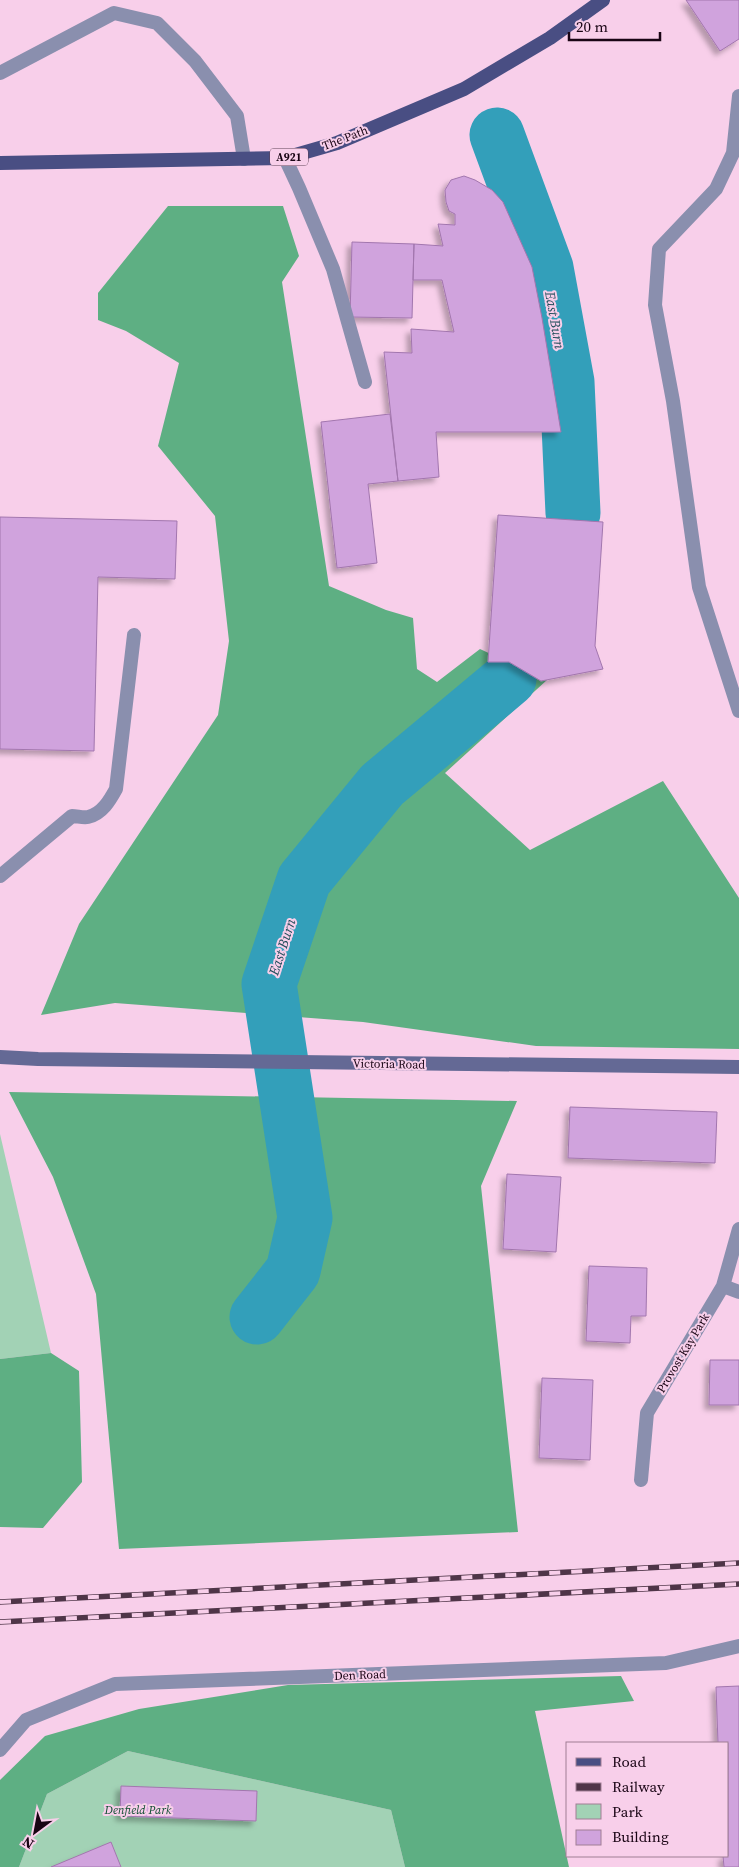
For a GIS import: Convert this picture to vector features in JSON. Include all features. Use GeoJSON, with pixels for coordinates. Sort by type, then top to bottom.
{"type":"FeatureCollection","features":[{"type":"Feature","properties":{"kind":"main road","name":"The Path"},"geometry":{"type":"LineString","coordinates":[[0,163],[285,158],[337,143],[464,88],[550,38],[603,0]]}},
{"type":"Feature","properties":{"kind":"main road","name":"Victoria Road"},"geometry":{"type":"LineString","coordinates":[[0,1057],[424,1065],[739,1067]]}},
{"type":"Feature","properties":{"kind":"street"},"geometry":{"type":"LineString","coordinates":[[0,73],[114,13],[157,23],[195,61],[237,116],[244,159]]}},
{"type":"Feature","properties":{"kind":"street"},"geometry":{"type":"LineString","coordinates":[[739,96],[733,153],[716,190],[658,250],[655,305],[673,401],[699,587],[739,711]]}},
{"type":"Feature","properties":{"kind":"street"},"geometry":{"type":"LineString","coordinates":[[285,158],[333,269],[365,382]]}},
{"type":"Feature","properties":{"kind":"street"},"geometry":{"type":"LineString","coordinates":[[0,876],[72,816],[88,817],[109,802],[116,789],[134,635]]}},
{"type":"Feature","properties":{"kind":"street","name":"Provost Kay Park"},"geometry":{"type":"LineString","coordinates":[[641,1480],[647,1413],[723,1286],[739,1229]]}},
{"type":"Feature","properties":{"kind":"street"},"geometry":{"type":"LineString","coordinates":[[723,1286],[739,1292]]}},
{"type":"Feature","properties":{"kind":"street","name":"Den Road"},"geometry":{"type":"LineString","coordinates":[[0,1750],[26,1720],[115,1684],[666,1663],[739,1646]]}},
{"type":"Feature","properties":{"kind":"green space"},"geometry":{"type":"Polygon","coordinates":[[[168,206],[283,206],[299,256],[282,282],[329,586],[386,610],[413,618],[417,669],[437,682],[480,649],[547,680],[445,773],[530,850],[663,781],[739,898],[739,1049],[536,1046],[363,1022],[115,1003],[41,1015],[79,924],[218,715],[229,641],[215,516],[158,446],[179,363],[126,331],[98,320],[98,293],[168,206]]]}},
{"type":"Feature","properties":{"kind":"green space"},"geometry":{"type":"Polygon","coordinates":[[[9,1092],[517,1101],[481,1186],[518,1532],[119,1549],[96,1294],[53,1177],[9,1092]]]}},
{"type":"Feature","properties":{"kind":"green space"},"geometry":{"type":"Polygon","coordinates":[[[0,1134],[51,1353],[0,1359],[0,1134]]]}},
{"type":"Feature","properties":{"kind":"green space"},"geometry":{"type":"Polygon","coordinates":[[[51,1353],[79,1371],[82,1482],[43,1528],[0,1527],[0,1359],[51,1353]]]}},
{"type":"Feature","properties":{"kind":"green space"},"geometry":{"type":"Polygon","coordinates":[[[621,1676],[634,1701],[535,1711],[569,1867],[405,1867],[391,1810],[128,1751],[47,1794],[19,1867],[0,1867],[0,1780],[45,1736],[139,1709],[288,1685],[621,1676]]]}},
{"type":"Feature","properties":{"kind":"green space","name":"Denfield Park"},"geometry":{"type":"Polygon","coordinates":[[[128,1751],[391,1810],[405,1867],[19,1867],[47,1794],[128,1751]]]}},
{"type":"Feature","properties":{"kind":"building"},"geometry":{"type":"Polygon","coordinates":[[[686,0],[739,0],[739,39],[720,51],[686,0]]]}},
{"type":"Feature","properties":{"kind":"building"},"geometry":{"type":"Polygon","coordinates":[[[464,176],[492,190],[503,202],[532,267],[561,432],[436,432],[439,477],[398,481],[384,352],[412,353],[411,329],[454,332],[442,280],[413,280],[414,244],[443,246],[438,224],[455,225],[455,214],[449,211],[445,190],[451,180],[464,176]]]}},
{"type":"Feature","properties":{"kind":"building"},"geometry":{"type":"Polygon","coordinates":[[[352,242],[414,244],[412,318],[350,317],[352,242]]]}},
{"type":"Feature","properties":{"kind":"building"},"geometry":{"type":"Polygon","coordinates":[[[390,414],[398,481],[368,484],[377,563],[337,568],[321,422],[390,414]]]}},
{"type":"Feature","properties":{"kind":"building"},"geometry":{"type":"Polygon","coordinates":[[[498,515],[603,522],[595,646],[603,669],[541,681],[509,662],[488,662],[498,515]]]}},
{"type":"Feature","properties":{"kind":"building"},"geometry":{"type":"Polygon","coordinates":[[[0,517],[177,521],[175,579],[98,577],[94,751],[0,749],[0,517]]]}},
{"type":"Feature","properties":{"kind":"building"},"geometry":{"type":"Polygon","coordinates":[[[570,1107],[717,1112],[715,1163],[568,1158],[570,1107]]]}},
{"type":"Feature","properties":{"kind":"building"},"geometry":{"type":"Polygon","coordinates":[[[507,1174],[561,1177],[556,1252],[503,1249],[507,1174]]]}},
{"type":"Feature","properties":{"kind":"building"},"geometry":{"type":"Polygon","coordinates":[[[589,1266],[647,1268],[646,1316],[631,1316],[630,1343],[586,1341],[589,1266]]]}},
{"type":"Feature","properties":{"kind":"building"},"geometry":{"type":"Polygon","coordinates":[[[710,1360],[739,1360],[739,1405],[709,1405],[710,1360]]]}},
{"type":"Feature","properties":{"kind":"building"},"geometry":{"type":"Polygon","coordinates":[[[542,1378],[593,1380],[590,1460],[539,1458],[542,1378]]]}},
{"type":"Feature","properties":{"kind":"building"},"geometry":{"type":"Polygon","coordinates":[[[739,1686],[739,1867],[724,1867],[723,1857],[729,1857],[729,1742],[718,1742],[716,1687],[739,1686]]]}},
{"type":"Feature","properties":{"kind":"building"},"geometry":{"type":"Polygon","coordinates":[[[121,1786],[257,1791],[256,1821],[120,1816],[121,1786]]]}},
{"type":"Feature","properties":{"kind":"building"},"geometry":{"type":"Polygon","coordinates":[[[111,1842],[121,1867],[51,1867],[111,1842]]]}},
{"type":"Feature","properties":{"kind":"waterway","name":"East Burn"},"geometry":{"type":"LineString","coordinates":[[497,135],[546,268],[567,382],[573,513]]}},
{"type":"Feature","properties":{"kind":"waterway","name":"East Burn"},"geometry":{"type":"LineString","coordinates":[[257,1317],[293,1271],[305,1218],[269,984],[304,880],[382,785],[509,679]]}},
{"type":"Feature","properties":{"kind":"railway"},"geometry":{"type":"LineString","coordinates":[[0,1602],[739,1563]]}},
{"type":"Feature","properties":{"kind":"railway"},"geometry":{"type":"LineString","coordinates":[[0,1622],[739,1584]]}}]}
